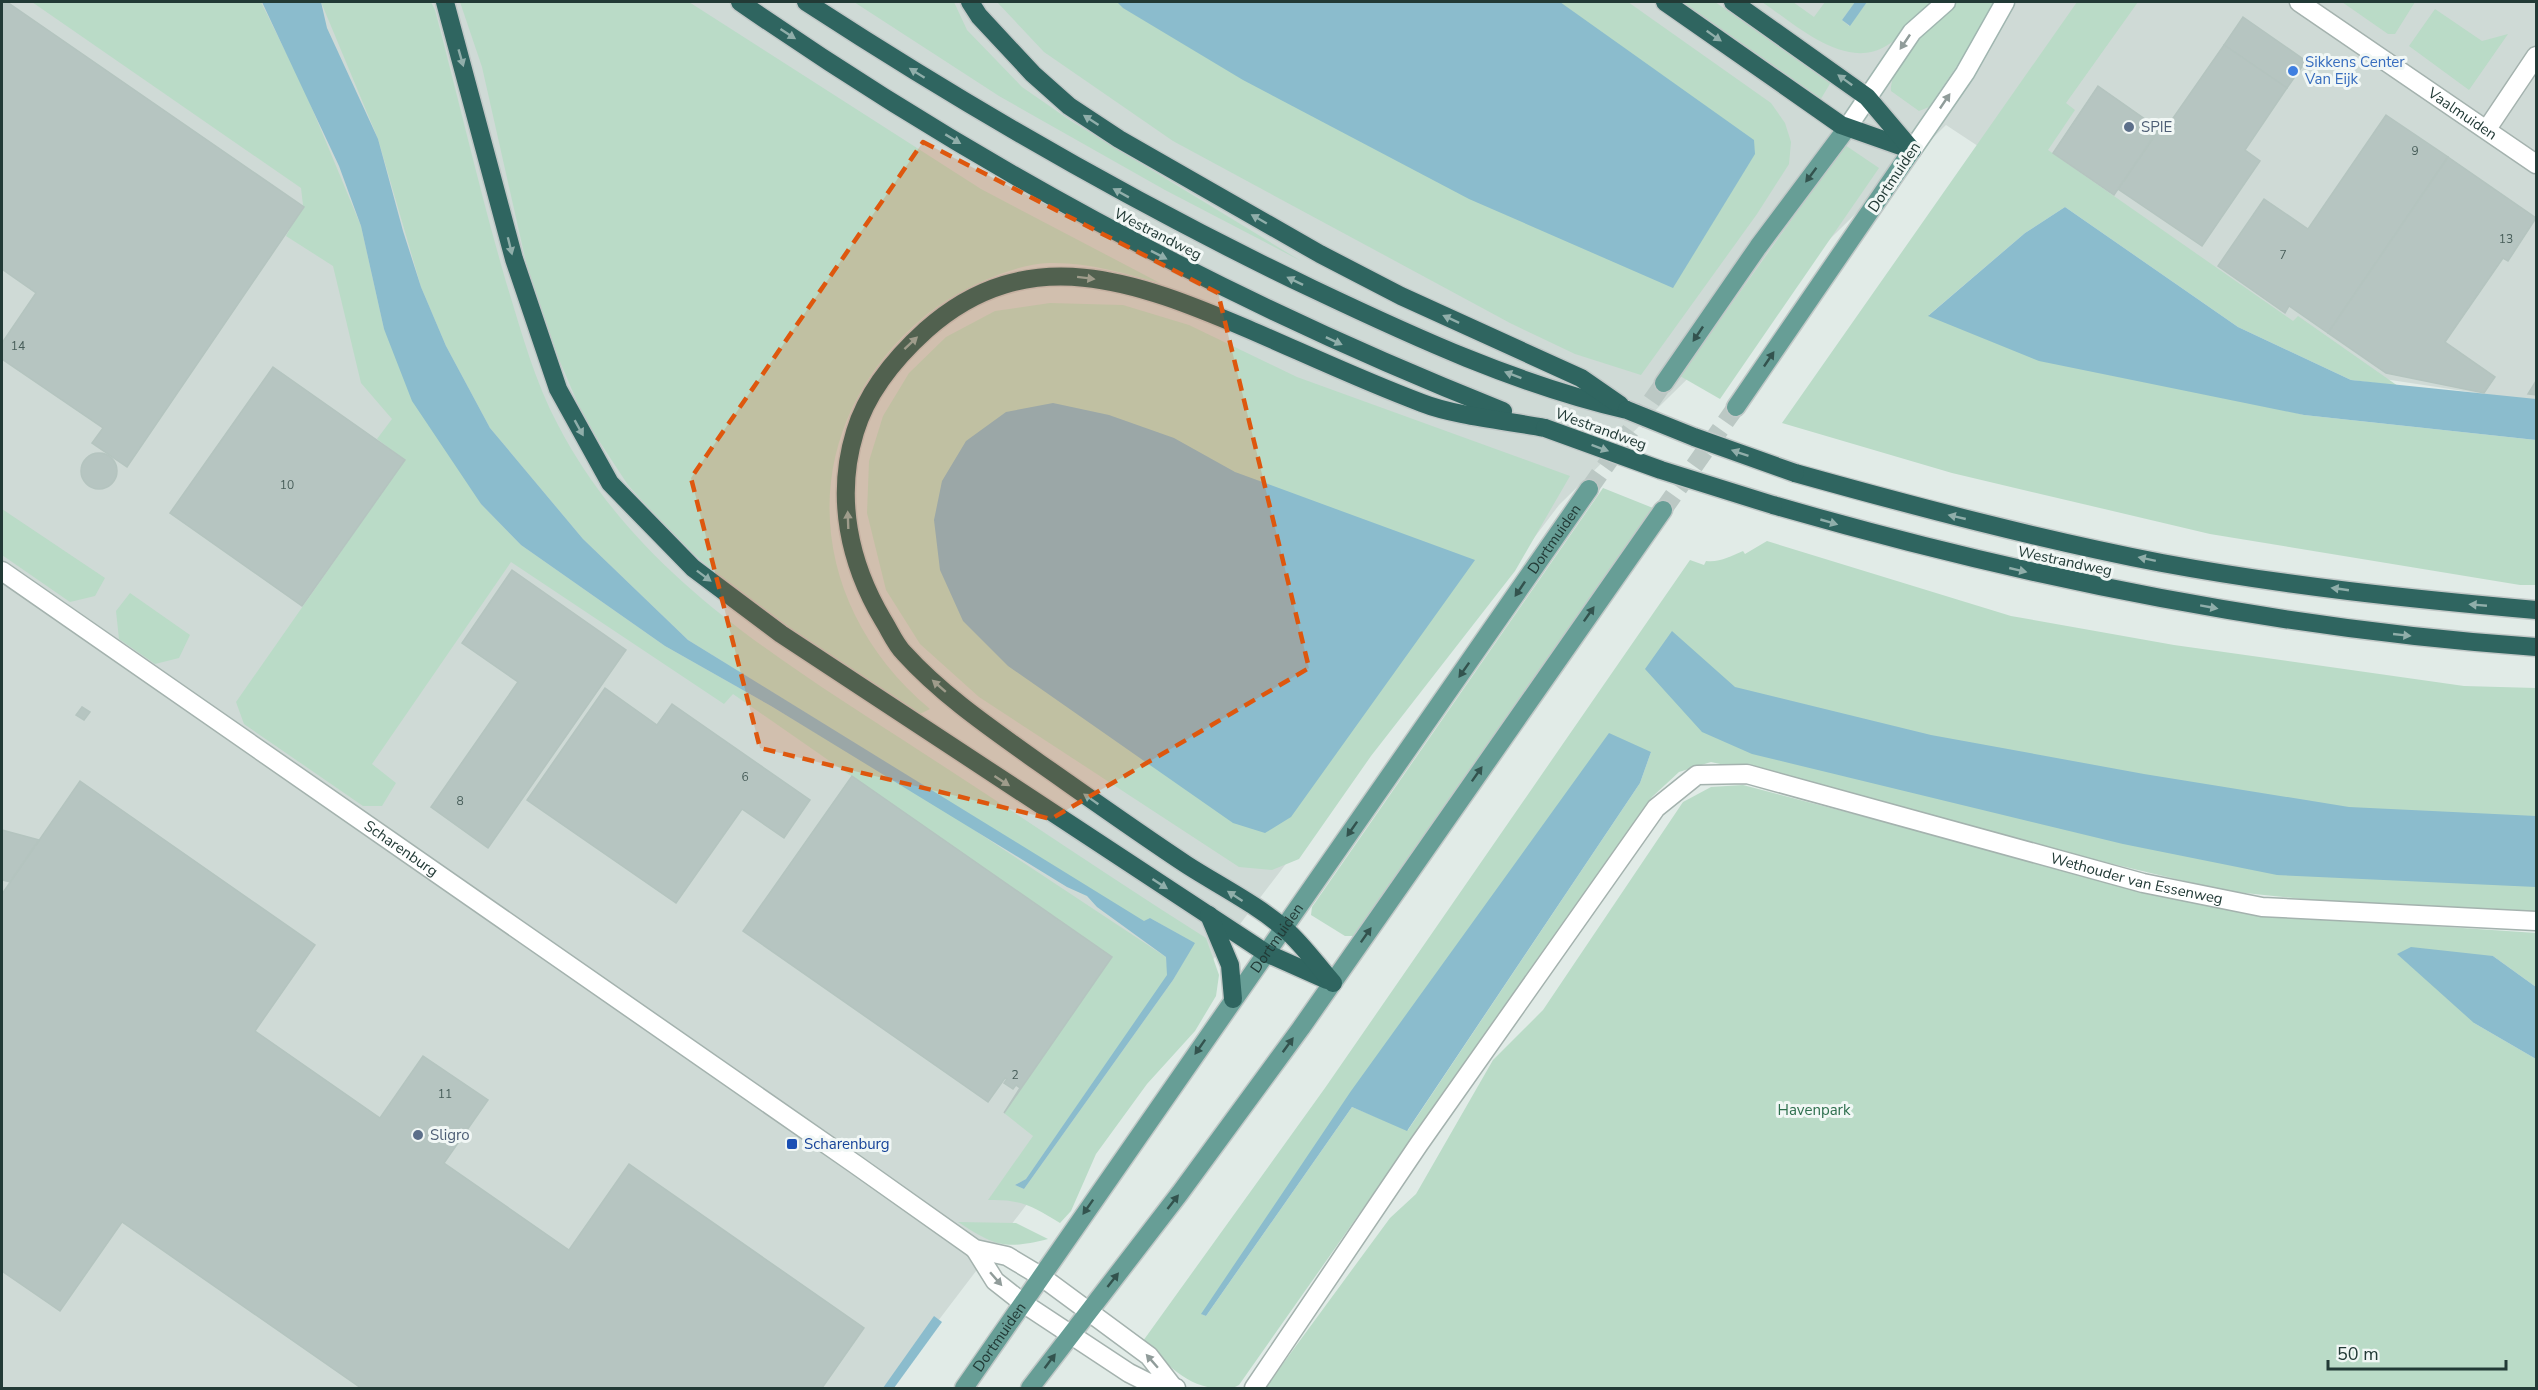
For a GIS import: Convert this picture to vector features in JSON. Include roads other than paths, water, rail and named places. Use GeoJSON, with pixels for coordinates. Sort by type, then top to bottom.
{"type":"FeatureCollection","features":[{"type":"Feature","properties":{"kind":"highway"},"geometry":{"type":"LineString","coordinates":[[445,2],[514,259],[558,389],[610,483],[693,568],[781,634],[1266,953],[1333,983]]}},
{"type":"Feature","properties":{"kind":"highway","name":"Westrandweg"},"geometry":{"type":"LineString","coordinates":[[740,2],[862,83],[1014,176],[1116,234],[1336,341],[1545,428],[1661,470],[1905,543],[2132,593],[2375,632],[2536,647]]}},
{"type":"Feature","properties":{"kind":"highway","name":"Westrandweg"},"geometry":{"type":"LineString","coordinates":[[806,2],[997,123],[1143,205],[1362,312],[1567,396],[1628,410],[1694,437],[1795,473],[1946,514],[2163,563],[2419,600],[2536,610]]}},
{"type":"Feature","properties":{"kind":"highway"},"geometry":{"type":"LineString","coordinates":[[970,2],[979,16],[1034,74],[1069,106],[1119,139],[1320,254],[1401,296],[1581,378],[1628,410]]}},
{"type":"Feature","properties":{"kind":"highway"},"geometry":{"type":"LineString","coordinates":[[1665,2],[1847,128],[1912,150]]}},
{"type":"Feature","properties":{"kind":"highway"},"geometry":{"type":"LineString","coordinates":[[1732,2],[1867,97],[1912,150]]}},
{"type":"Feature","properties":{"kind":"highway"},"geometry":{"type":"LineString","coordinates":[[1333,983],[1284,928],[1138,833],[984,723],[934,683],[901,650],[871,599],[857,568],[848,533],[846,472],[854,434],[867,400],[905,349],[951,308],[983,291],[1019,280],[1062,276],[1119,282],[1175,298],[1427,405],[1545,428]]}},
{"type":"Feature","properties":{"kind":"highway"},"geometry":{"type":"LineString","coordinates":[[1209,915],[1230,966],[1233,999]]}},
{"type":"Feature","properties":{"kind":"main road"},"geometry":{"type":"LineString","coordinates":[[1664,383],[1758,247],[1847,128]]}},
{"type":"Feature","properties":{"kind":"main road","name":"Dortmuiden"},"geometry":{"type":"LineString","coordinates":[[1736,407],[1912,150]]}},
{"type":"Feature","properties":{"kind":"main road","name":"Dortmuiden"},"geometry":{"type":"LineString","coordinates":[[964,1389],[1589,489]]}},
{"type":"Feature","properties":{"kind":"main road"},"geometry":{"type":"LineString","coordinates":[[1030,1389],[1180,1193],[1333,983],[1663,510]]}},
{"type":"Feature","properties":{"kind":"street"},"geometry":{"type":"LineString","coordinates":[[1847,128],[1912,32],[1946,2]]}},
{"type":"Feature","properties":{"kind":"street","name":"Dortmuiden"},"geometry":{"type":"LineString","coordinates":[[1912,150],[1965,73],[2005,2]]}},
{"type":"Feature","properties":{"kind":"street","name":"Vaalmuiden"},"geometry":{"type":"LineString","coordinates":[[2299,2],[2536,164]]}},
{"type":"Feature","properties":{"kind":"street"},"geometry":{"type":"LineString","coordinates":[[2487,129],[2536,56]]}},
{"type":"Feature","properties":{"kind":"street","name":"Scharenburg"},"geometry":{"type":"LineString","coordinates":[[2,571],[975,1249],[1007,1256],[1042,1277],[1149,1356],[1174,1388]]}},
{"type":"Feature","properties":{"kind":"street","name":"Wethouder van Essenweg"},"geometry":{"type":"LineString","coordinates":[[1254,1389],[1419,1144],[1656,808],[1697,776],[1747,774],[2143,883],[2262,907],[2536,921]]}},
{"type":"Feature","properties":{"kind":"street"},"geometry":{"type":"LineString","coordinates":[[975,1249],[995,1281],[1023,1303],[1129,1373],[1148,1382],[1174,1388]]}},
{"type":"Feature","properties":{"kind":"water"},"geometry":{"type":"Polygon","coordinates":[[[262,2],[321,2],[327,28],[378,139],[421,287],[446,346],[490,428],[583,539],[688,640],[1144,921],[1150,918],[1195,943],[1173,980],[1024,1189],[1015,1185],[1026,1179],[1167,975],[1166,957],[1097,907],[1087,896],[1067,887],[771,706],[665,646],[521,545],[481,504],[412,401],[384,329],[361,226],[339,166],[262,2]]]}},
{"type":"Feature","properties":{"kind":"water"},"geometry":{"type":"Polygon","coordinates":[[[1117,2],[1560,2],[1754,140],[1755,154],[1673,288],[1469,199],[1243,80],[1123,8],[1117,2]]]}},
{"type":"Feature","properties":{"kind":"water"},"geometry":{"type":"Polygon","coordinates":[[[1855,2],[1867,2],[1850,26],[1842,20],[1855,2]]]}},
{"type":"Feature","properties":{"kind":"water"},"geometry":{"type":"Polygon","coordinates":[[[2065,207],[2238,327],[2351,380],[2536,399],[2536,440],[2304,415],[2039,361],[1928,316],[2025,233],[2065,207]]]}},
{"type":"Feature","properties":{"kind":"water"},"geometry":{"type":"Polygon","coordinates":[[[1053,403],[1109,415],[1174,438],[1235,472],[1475,560],[1291,817],[1265,833],[1233,823],[1008,666],[963,621],[940,570],[934,520],[942,481],[966,441],[1006,412],[1053,403]]]}},
{"type":"Feature","properties":{"kind":"water"},"geometry":{"type":"Polygon","coordinates":[[[1672,631],[1735,687],[1931,735],[2144,774],[2349,807],[2536,816],[2536,887],[2277,875],[2123,844],[1752,754],[1702,732],[1645,669],[1672,631]]]}},
{"type":"Feature","properties":{"kind":"water"},"geometry":{"type":"Polygon","coordinates":[[[1609,733],[1651,752],[1640,783],[1407,1131],[1352,1107],[1206,1316],[1201,1314],[1351,1091],[1609,733]]]}},
{"type":"Feature","properties":{"kind":"water"},"geometry":{"type":"Polygon","coordinates":[[[2411,947],[2493,956],[2536,987],[2536,1059],[2474,1023],[2397,954],[2411,947]]]}},
{"type":"Feature","properties":{"kind":"water"},"geometry":{"type":"Polygon","coordinates":[[[934,1316],[942,1322],[894,1388],[883,1388],[934,1316]]]}},
{"type":"Feature","properties":{"kind":"tunnel"},"geometry":{"type":"LineString","coordinates":[[1589,489],[1664,383]]}},
{"type":"Feature","properties":{"kind":"tunnel"},"geometry":{"type":"LineString","coordinates":[[1663,510],[1736,407]]}},
{"type":"Feature","properties":{"kind":"place","name":"Sikkens Center Van Eijk"},"geometry":{"type":"Point","coordinates":[2293,71]}},
{"type":"Feature","properties":{"kind":"place","name":"SPIE"},"geometry":{"type":"Point","coordinates":[2129,127]}},
{"type":"Feature","properties":{"kind":"place","name":"Sligro"},"geometry":{"type":"Point","coordinates":[418,1135]}},
{"type":"Feature","properties":{"kind":"place","name":"Scharenburg"},"geometry":{"type":"Point","coordinates":[792,1144]}},
{"type":"Feature","properties":{"kind":"park label","name":"Havenpark"},"geometry":{"type":"Point","coordinates":[1814,1110]}}]}
